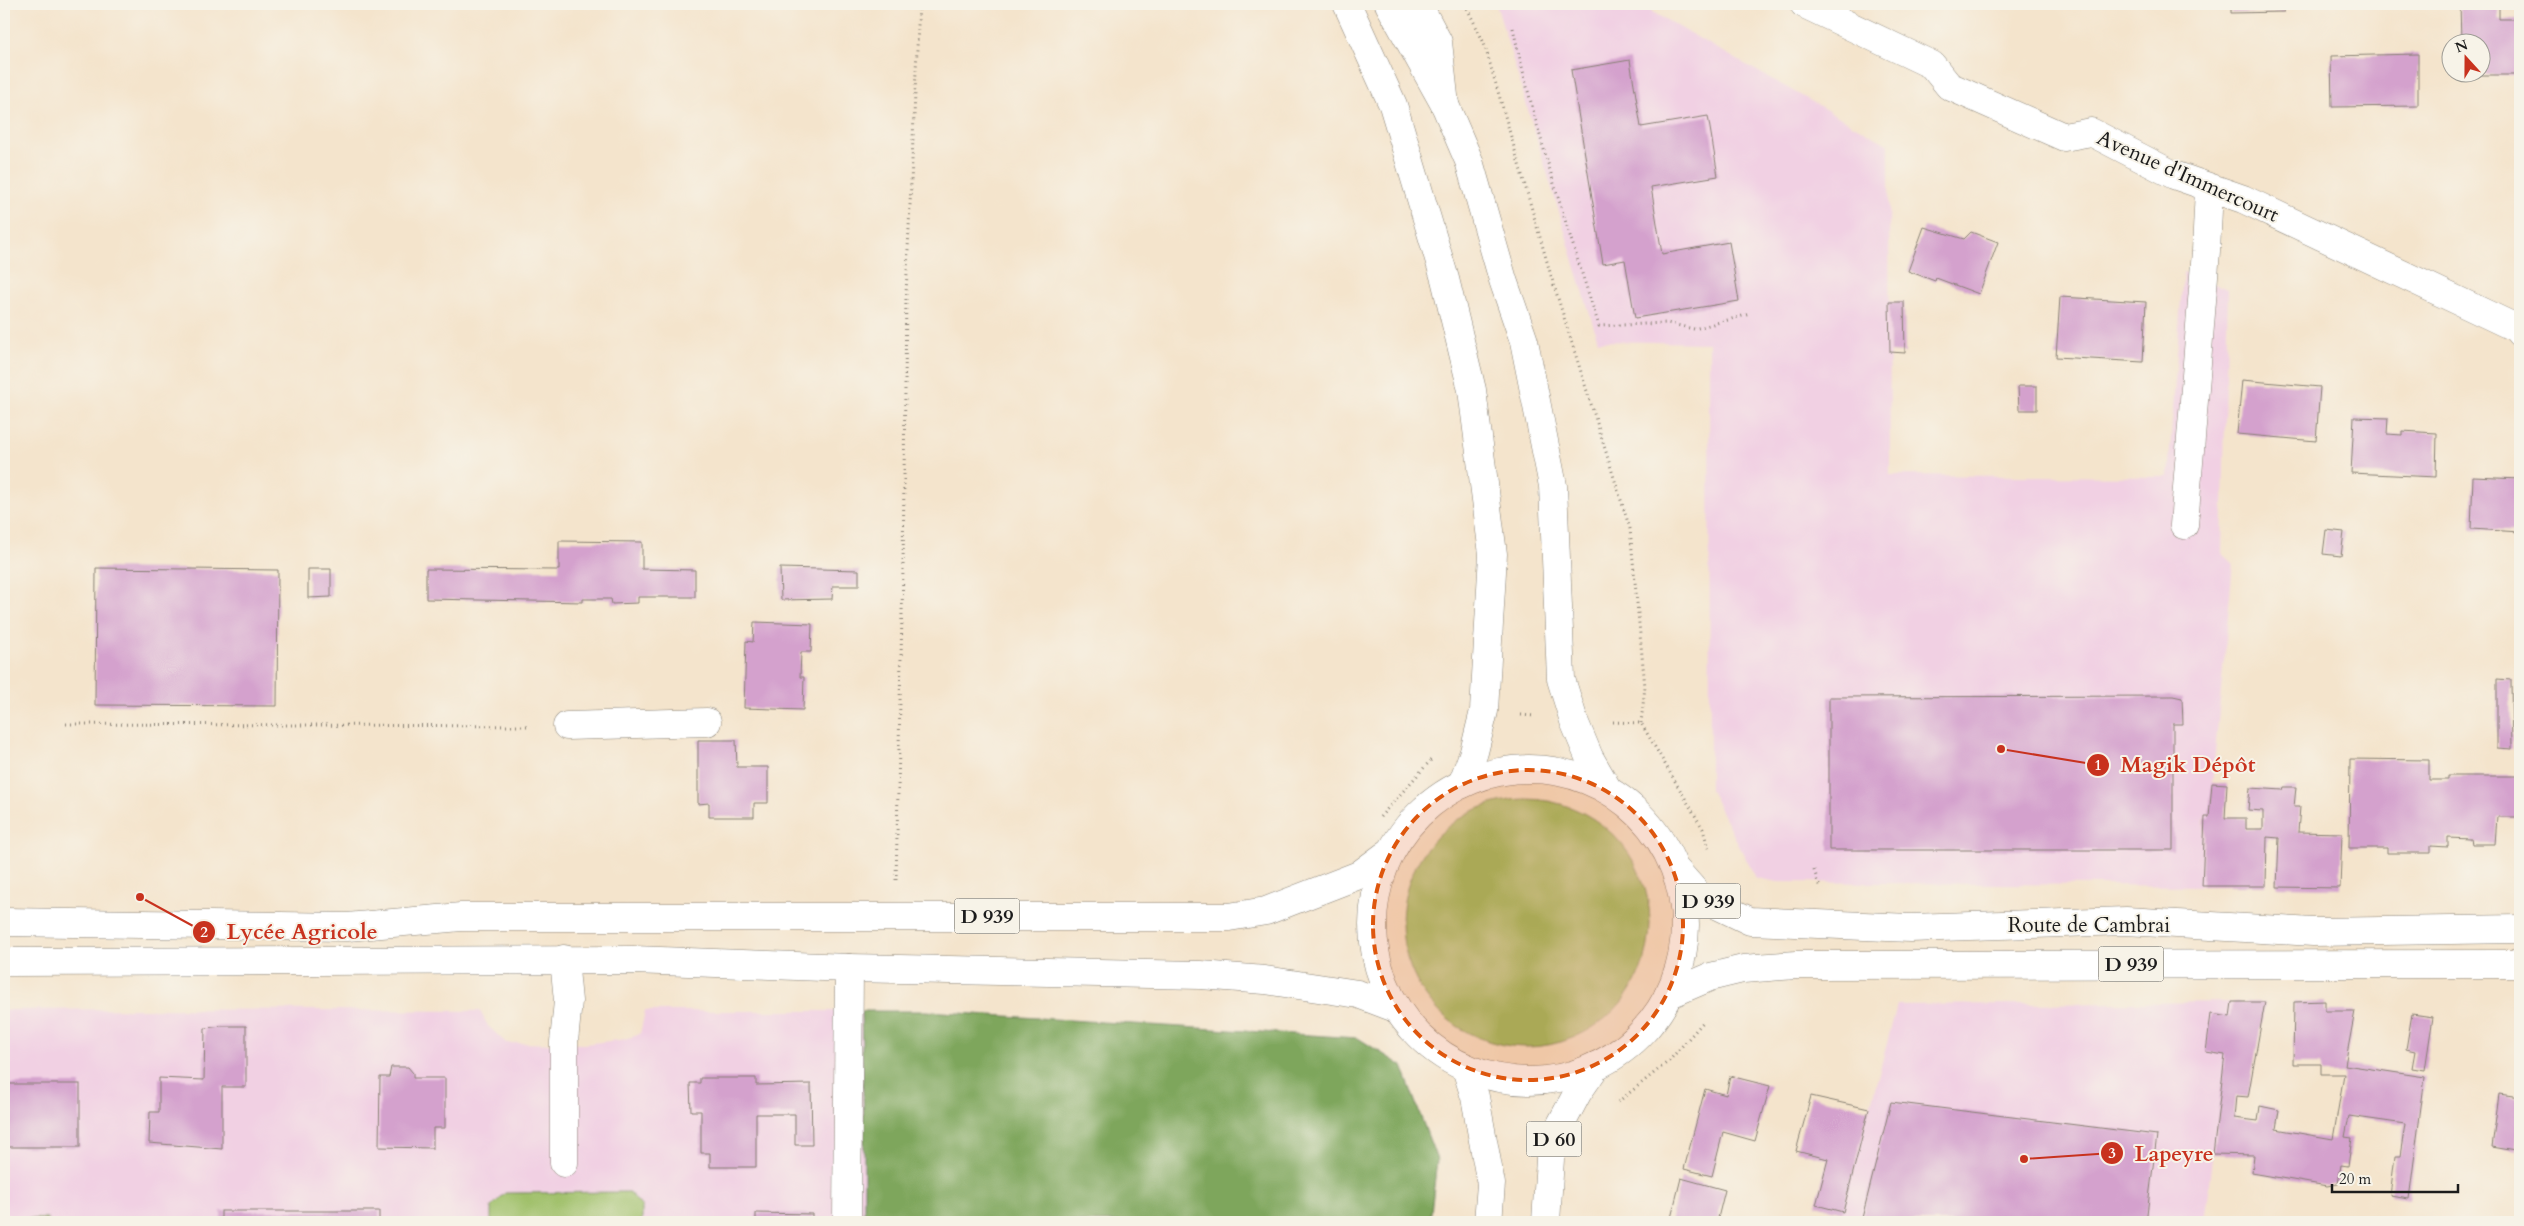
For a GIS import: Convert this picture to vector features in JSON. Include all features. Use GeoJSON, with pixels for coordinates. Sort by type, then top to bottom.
{"type":"FeatureCollection","features":[{"type":"Feature","properties":{"kind":"main road"},"geometry":{"type":"LineString","coordinates":[[1347,4],[1393,106],[1445,279],[1472,390],[1493,554],[1484,711],[1474,752],[1462,784]]}},
{"type":"Feature","properties":{"kind":"main road"},"geometry":{"type":"LineString","coordinates":[[1390,4],[1445,105],[1468,161],[1503,280],[1524,340],[1553,486],[1560,679],[1574,721],[1589,757],[1608,790]]}},
{"type":"Feature","properties":{"kind":"main road"},"geometry":{"type":"LineString","coordinates":[[1418,4],[1438,42],[1445,105]]}},
{"type":"Feature","properties":{"kind":"main road","name":"Avenue d'Immercourt"},"geometry":{"type":"LineString","coordinates":[[1804,4],[1932,65],[1949,86],[2064,137],[2091,132],[2174,175],[2209,189],[2243,199],[2516,328],[2520,333]]}},
{"type":"Feature","properties":{"kind":"main road"},"geometry":{"type":"LineString","coordinates":[[2184,525],[2206,251],[2209,189]]}},
{"type":"Feature","properties":{"kind":"main road"},"geometry":{"type":"LineString","coordinates":[[567,726],[707,722]]}},
{"type":"Feature","properties":{"kind":"main road"},"geometry":{"type":"LineString","coordinates":[[1536,769],[1573,775],[1608,790],[1640,815],[1664,846],[1675,869],[1683,901],[1685,933],[1680,965],[1668,995],[1638,1037],[1618,1053],[1596,1066],[1553,1079],[1509,1080],[1466,1068],[1426,1043],[1395,1008],[1378,970],[1372,930],[1376,890],[1390,852],[1409,824],[1433,802],[1462,784],[1498,772],[1536,769]]}},
{"type":"Feature","properties":{"kind":"main road","name":"D 939"},"geometry":{"type":"LineString","coordinates":[[4,922],[347,927],[461,917],[1229,917],[1266,911],[1342,882],[1359,875],[1390,852]]}},
{"type":"Feature","properties":{"kind":"main road","name":"Route de Cambrai"},"geometry":{"type":"LineString","coordinates":[[1675,869],[1700,897],[1750,921],[1910,928],[2126,921],[2313,932],[2520,928]]}},
{"type":"Feature","properties":{"kind":"main road"},"geometry":{"type":"LineString","coordinates":[[4,962],[564,959],[849,968],[1201,975],[1265,980],[1358,994],[1395,1008]]}},
{"type":"Feature","properties":{"kind":"main road"},"geometry":{"type":"LineString","coordinates":[[564,959],[568,1001],[564,1042],[564,1163]]}},
{"type":"Feature","properties":{"kind":"main road","name":"Route de Cambrai"},"geometry":{"type":"LineString","coordinates":[[1668,995],[1710,978],[1743,969],[1796,965],[2520,964]]}},
{"type":"Feature","properties":{"kind":"main road"},"geometry":{"type":"LineString","coordinates":[[847,1222],[849,968]]}},
{"type":"Feature","properties":{"kind":"main road","name":"D 60"},"geometry":{"type":"LineString","coordinates":[[1546,1222],[1551,1143],[1578,1092],[1596,1066]]}},
{"type":"Feature","properties":{"kind":"main road"},"geometry":{"type":"LineString","coordinates":[[1466,1068],[1479,1115],[1491,1184],[1488,1222]]}},
{"type":"Feature","properties":{"kind":"path"},"geometry":{"type":"LineString","coordinates":[[890,916],[896,882],[903,569],[906,295],[919,4]]}},
{"type":"Feature","properties":{"kind":"path"},"geometry":{"type":"LineString","coordinates":[[1465,4],[1484,43],[1552,279],[1630,529],[1644,688],[1641,722],[1703,829],[1710,854]]}},
{"type":"Feature","properties":{"kind":"path"},"geometry":{"type":"LineString","coordinates":[[1514,28],[1525,83],[1545,156],[1599,326],[1667,323],[1694,329],[1750,314]]}},
{"type":"Feature","properties":{"kind":"path"},"geometry":{"type":"LineString","coordinates":[[1484,711],[1574,721],[1641,722]]}},
{"type":"Feature","properties":{"kind":"path"},"geometry":{"type":"LineString","coordinates":[[66,724],[567,726]]}},
{"type":"Feature","properties":{"kind":"path"},"geometry":{"type":"LineString","coordinates":[[1374,824],[1434,757]]}},
{"type":"Feature","properties":{"kind":"path"},"geometry":{"type":"LineString","coordinates":[[1614,1104],[1669,1061],[1708,1016]]}},
{"type":"Feature","properties":{"kind":"highlighted area"},"geometry":{"type":"Polygon","coordinates":[[[1535,769],[1573,775],[1608,790],[1640,815],[1664,847],[1683,901],[1685,933],[1680,965],[1668,995],[1638,1037],[1596,1066],[1553,1079],[1509,1080],[1466,1068],[1426,1043],[1395,1008],[1379,970],[1372,930],[1376,890],[1390,852],[1409,824],[1433,802],[1462,784],[1497,772],[1535,769]]]}},
{"type":"Feature","properties":{"kind":"shaded area"},"geometry":{"type":"Polygon","coordinates":[[[1496,4],[1638,4],[1889,145],[1890,475],[2168,477],[2183,272],[2228,289],[2222,553],[2233,563],[2209,817],[2204,817],[2202,886],[1778,882],[1756,878],[1710,790],[1709,343],[1598,341],[1496,4]]]}},
{"type":"Feature","properties":{"kind":"shaded area"},"geometry":{"type":"Polygon","coordinates":[[[2232,1002],[2204,1222],[1840,1222],[1897,1005],[2232,1002]]]}},
{"type":"Feature","properties":{"kind":"shaded area"},"geometry":{"type":"Polygon","coordinates":[[[4,1010],[480,1011],[488,1026],[506,1043],[584,1044],[627,1039],[640,1034],[645,1011],[926,1011],[1358,1038],[1402,1066],[1437,1160],[1430,1222],[4,1222],[4,1010]]]}},
{"type":"Feature","properties":{"kind":"green space"},"geometry":{"type":"Polygon","coordinates":[[[1514,799],[1538,799],[1562,804],[1585,813],[1614,835],[1636,864],[1641,875],[1648,899],[1650,923],[1648,947],[1641,971],[1636,982],[1614,1011],[1585,1033],[1574,1038],[1538,1047],[1514,1047],[1490,1042],[1467,1033],[1447,1019],[1430,1002],[1416,982],[1407,959],[1402,935],[1402,911],[1407,887],[1416,864],[1430,844],[1447,827],[1467,813],[1490,804],[1514,799]]]}},
{"type":"Feature","properties":{"kind":"green space"},"geometry":{"type":"Polygon","coordinates":[[[861,1011],[926,1011],[1358,1038],[1402,1066],[1437,1160],[1430,1222],[864,1222],[861,1011]]]}},
{"type":"Feature","properties":{"kind":"green space"},"geometry":{"type":"Polygon","coordinates":[[[629,1192],[642,1207],[642,1222],[491,1222],[491,1207],[505,1193],[629,1192]]]}},
{"type":"Feature","properties":{"kind":"green space"},"geometry":{"type":"Polygon","coordinates":[[[4,1218],[48,1219],[48,1222],[4,1222],[4,1218]]]}},
{"type":"Feature","properties":{"kind":"building"},"geometry":{"type":"Polygon","coordinates":[[[2231,4],[2284,4],[2284,12],[2231,13],[2231,4]]]}},
{"type":"Feature","properties":{"kind":"building"},"geometry":{"type":"Polygon","coordinates":[[[2460,4],[2499,4],[2499,19],[2520,19],[2520,75],[2492,75],[2492,32],[2461,32],[2460,4]]]}},
{"type":"Feature","properties":{"kind":"building"},"geometry":{"type":"Polygon","coordinates":[[[2418,54],[2418,106],[2332,107],[2331,56],[2418,54]]]}},
{"type":"Feature","properties":{"kind":"building"},"geometry":{"type":"Polygon","coordinates":[[[1630,60],[1641,127],[1708,116],[1718,176],[1651,187],[1662,254],[1729,242],[1739,301],[1635,318],[1625,260],[1603,264],[1571,70],[1630,60]]]}},
{"type":"Feature","properties":{"kind":"building"},"geometry":{"type":"Polygon","coordinates":[[[1924,227],[1964,239],[1971,232],[1998,242],[1979,294],[1936,278],[1935,281],[1908,271],[1924,227]]]}},
{"type":"Feature","properties":{"kind":"building"},"geometry":{"type":"Polygon","coordinates":[[[2060,297],[2146,302],[2143,362],[2056,357],[2060,297]]]}},
{"type":"Feature","properties":{"kind":"building"},"geometry":{"type":"Polygon","coordinates":[[[1889,302],[1904,302],[1905,353],[1890,352],[1889,302]]]}},
{"type":"Feature","properties":{"kind":"building"},"geometry":{"type":"Polygon","coordinates":[[[2242,380],[2320,387],[2316,441],[2237,434],[2242,380]]]}},
{"type":"Feature","properties":{"kind":"building"},"geometry":{"type":"Polygon","coordinates":[[[2018,386],[2037,386],[2037,410],[2019,410],[2018,386]]]}},
{"type":"Feature","properties":{"kind":"building"},"geometry":{"type":"Polygon","coordinates":[[[2354,417],[2388,418],[2387,434],[2402,435],[2402,431],[2437,433],[2436,477],[2351,473],[2354,417]]]}},
{"type":"Feature","properties":{"kind":"building"},"geometry":{"type":"Polygon","coordinates":[[[2473,477],[2520,479],[2520,532],[2471,529],[2473,477]]]}},
{"type":"Feature","properties":{"kind":"building"},"geometry":{"type":"Polygon","coordinates":[[[2326,530],[2344,532],[2341,556],[2323,554],[2326,530]]]}},
{"type":"Feature","properties":{"kind":"building"},"geometry":{"type":"Polygon","coordinates":[[[559,541],[642,542],[642,569],[695,570],[695,597],[638,597],[638,603],[612,604],[611,599],[583,599],[583,602],[426,599],[426,569],[559,570],[559,541]]]}},
{"type":"Feature","properties":{"kind":"building"},"geometry":{"type":"Polygon","coordinates":[[[96,568],[278,570],[277,706],[95,705],[96,568]]]}},
{"type":"Feature","properties":{"kind":"building"},"geometry":{"type":"Polygon","coordinates":[[[780,568],[859,570],[859,586],[833,586],[832,599],[781,600],[780,568]]]}},
{"type":"Feature","properties":{"kind":"building"},"geometry":{"type":"Polygon","coordinates":[[[308,569],[331,569],[331,597],[308,598],[308,569]]]}},
{"type":"Feature","properties":{"kind":"building"},"geometry":{"type":"Polygon","coordinates":[[[754,622],[812,624],[811,652],[801,652],[800,677],[804,677],[803,710],[744,708],[746,641],[753,642],[754,622]]]}},
{"type":"Feature","properties":{"kind":"building"},"geometry":{"type":"Polygon","coordinates":[[[2497,679],[2511,680],[2512,749],[2497,748],[2497,679]]]}},
{"type":"Feature","properties":{"kind":"building"},"geometry":{"type":"Polygon","coordinates":[[[2173,696],[2182,698],[2183,724],[2173,724],[2173,850],[1829,850],[1829,697],[2173,696]]]}},
{"type":"Feature","properties":{"kind":"building"},"geometry":{"type":"Polygon","coordinates":[[[698,740],[736,740],[737,767],[768,767],[768,803],[754,803],[754,817],[709,817],[709,803],[698,804],[698,740]]]}},
{"type":"Feature","properties":{"kind":"building"},"geometry":{"type":"Polygon","coordinates":[[[2350,759],[2429,760],[2429,780],[2448,780],[2448,776],[2518,776],[2520,888],[2518,888],[2518,817],[2497,817],[2495,844],[2472,844],[2471,839],[2448,838],[2448,847],[2431,846],[2431,853],[2387,853],[2387,848],[2349,848],[2350,759]]]}},
{"type":"Feature","properties":{"kind":"building"},"geometry":{"type":"Polygon","coordinates":[[[2212,783],[2227,784],[2225,818],[2246,818],[2246,829],[2263,829],[2263,811],[2248,810],[2250,788],[2283,790],[2284,787],[2296,787],[2294,807],[2300,807],[2298,832],[2342,833],[2340,888],[2277,887],[2279,838],[2267,837],[2266,886],[2202,886],[2205,817],[2209,817],[2212,783]]]}},
{"type":"Feature","properties":{"kind":"building"},"geometry":{"type":"Polygon","coordinates":[[[2325,1001],[2325,1011],[2355,1011],[2345,1065],[2425,1077],[2409,1199],[2390,1196],[2395,1156],[2400,1156],[2405,1124],[2349,1116],[2345,1137],[2352,1138],[2348,1166],[2341,1165],[2338,1184],[2327,1186],[2252,1173],[2254,1155],[2213,1154],[2225,1055],[2206,1052],[2211,1014],[2230,1017],[2232,1002],[2265,1002],[2248,1097],[2236,1096],[2234,1118],[2258,1121],[2260,1106],[2279,1110],[2276,1129],[2333,1139],[2344,1074],[2321,1074],[2321,1064],[2293,1064],[2294,1002],[2325,1001]]]}},
{"type":"Feature","properties":{"kind":"building"},"geometry":{"type":"Polygon","coordinates":[[[2412,1014],[2433,1017],[2425,1070],[2412,1068],[2415,1051],[2406,1049],[2412,1014]]]}},
{"type":"Feature","properties":{"kind":"building"},"geometry":{"type":"Polygon","coordinates":[[[246,1026],[246,1087],[222,1087],[222,1149],[149,1143],[150,1112],[159,1112],[159,1078],[204,1080],[205,1028],[246,1026]]]}},
{"type":"Feature","properties":{"kind":"building"},"geometry":{"type":"Polygon","coordinates":[[[391,1067],[408,1067],[413,1073],[413,1078],[445,1078],[445,1128],[433,1128],[433,1148],[379,1147],[380,1077],[389,1077],[391,1067]]]}},
{"type":"Feature","properties":{"kind":"building"},"geometry":{"type":"Polygon","coordinates":[[[1730,1076],[1770,1086],[1755,1141],[1723,1132],[1712,1176],[1684,1169],[1705,1089],[1726,1095],[1730,1076]]]}},
{"type":"Feature","properties":{"kind":"building"},"geometry":{"type":"Polygon","coordinates":[[[700,1078],[756,1078],[756,1085],[811,1084],[812,1145],[795,1145],[795,1114],[756,1114],[756,1167],[710,1167],[710,1153],[701,1153],[701,1111],[691,1111],[690,1083],[700,1083],[700,1078]]]}},
{"type":"Feature","properties":{"kind":"building"},"geometry":{"type":"Polygon","coordinates":[[[4,1084],[80,1084],[80,1147],[4,1147],[4,1084]]]}},
{"type":"Feature","properties":{"kind":"building"},"geometry":{"type":"Polygon","coordinates":[[[2499,1094],[2520,1097],[2516,1151],[2492,1147],[2499,1094]]]}},
{"type":"Feature","properties":{"kind":"building"},"geometry":{"type":"Polygon","coordinates":[[[1811,1096],[1869,1109],[1843,1212],[1816,1205],[1828,1159],[1796,1151],[1811,1096]]]}},
{"type":"Feature","properties":{"kind":"building"},"geometry":{"type":"Polygon","coordinates":[[[1891,1102],[2157,1135],[2146,1222],[1861,1222],[1891,1102]]]}},
{"type":"Feature","properties":{"kind":"building"},"geometry":{"type":"Polygon","coordinates":[[[1681,1178],[1725,1190],[1717,1222],[1670,1222],[1681,1178]]]}},
{"type":"Feature","properties":{"kind":"building"},"geometry":{"type":"Polygon","coordinates":[[[221,1211],[379,1211],[379,1222],[221,1222],[221,1211]]]}},
{"type":"Feature","properties":{"kind":"building"},"geometry":{"type":"Polygon","coordinates":[[[756,1213],[812,1214],[812,1222],[756,1222],[756,1213]]]}},
{"type":"Feature","properties":{"kind":"place","name":"Magik Dépôt"},"geometry":{"type":"Point","coordinates":[2001,749]}},
{"type":"Feature","properties":{"kind":"place","name":"Lycée Agricole"},"geometry":{"type":"Point","coordinates":[140,897]}},
{"type":"Feature","properties":{"kind":"place","name":"Lapeyre"},"geometry":{"type":"Point","coordinates":[2024,1159]}}]}
